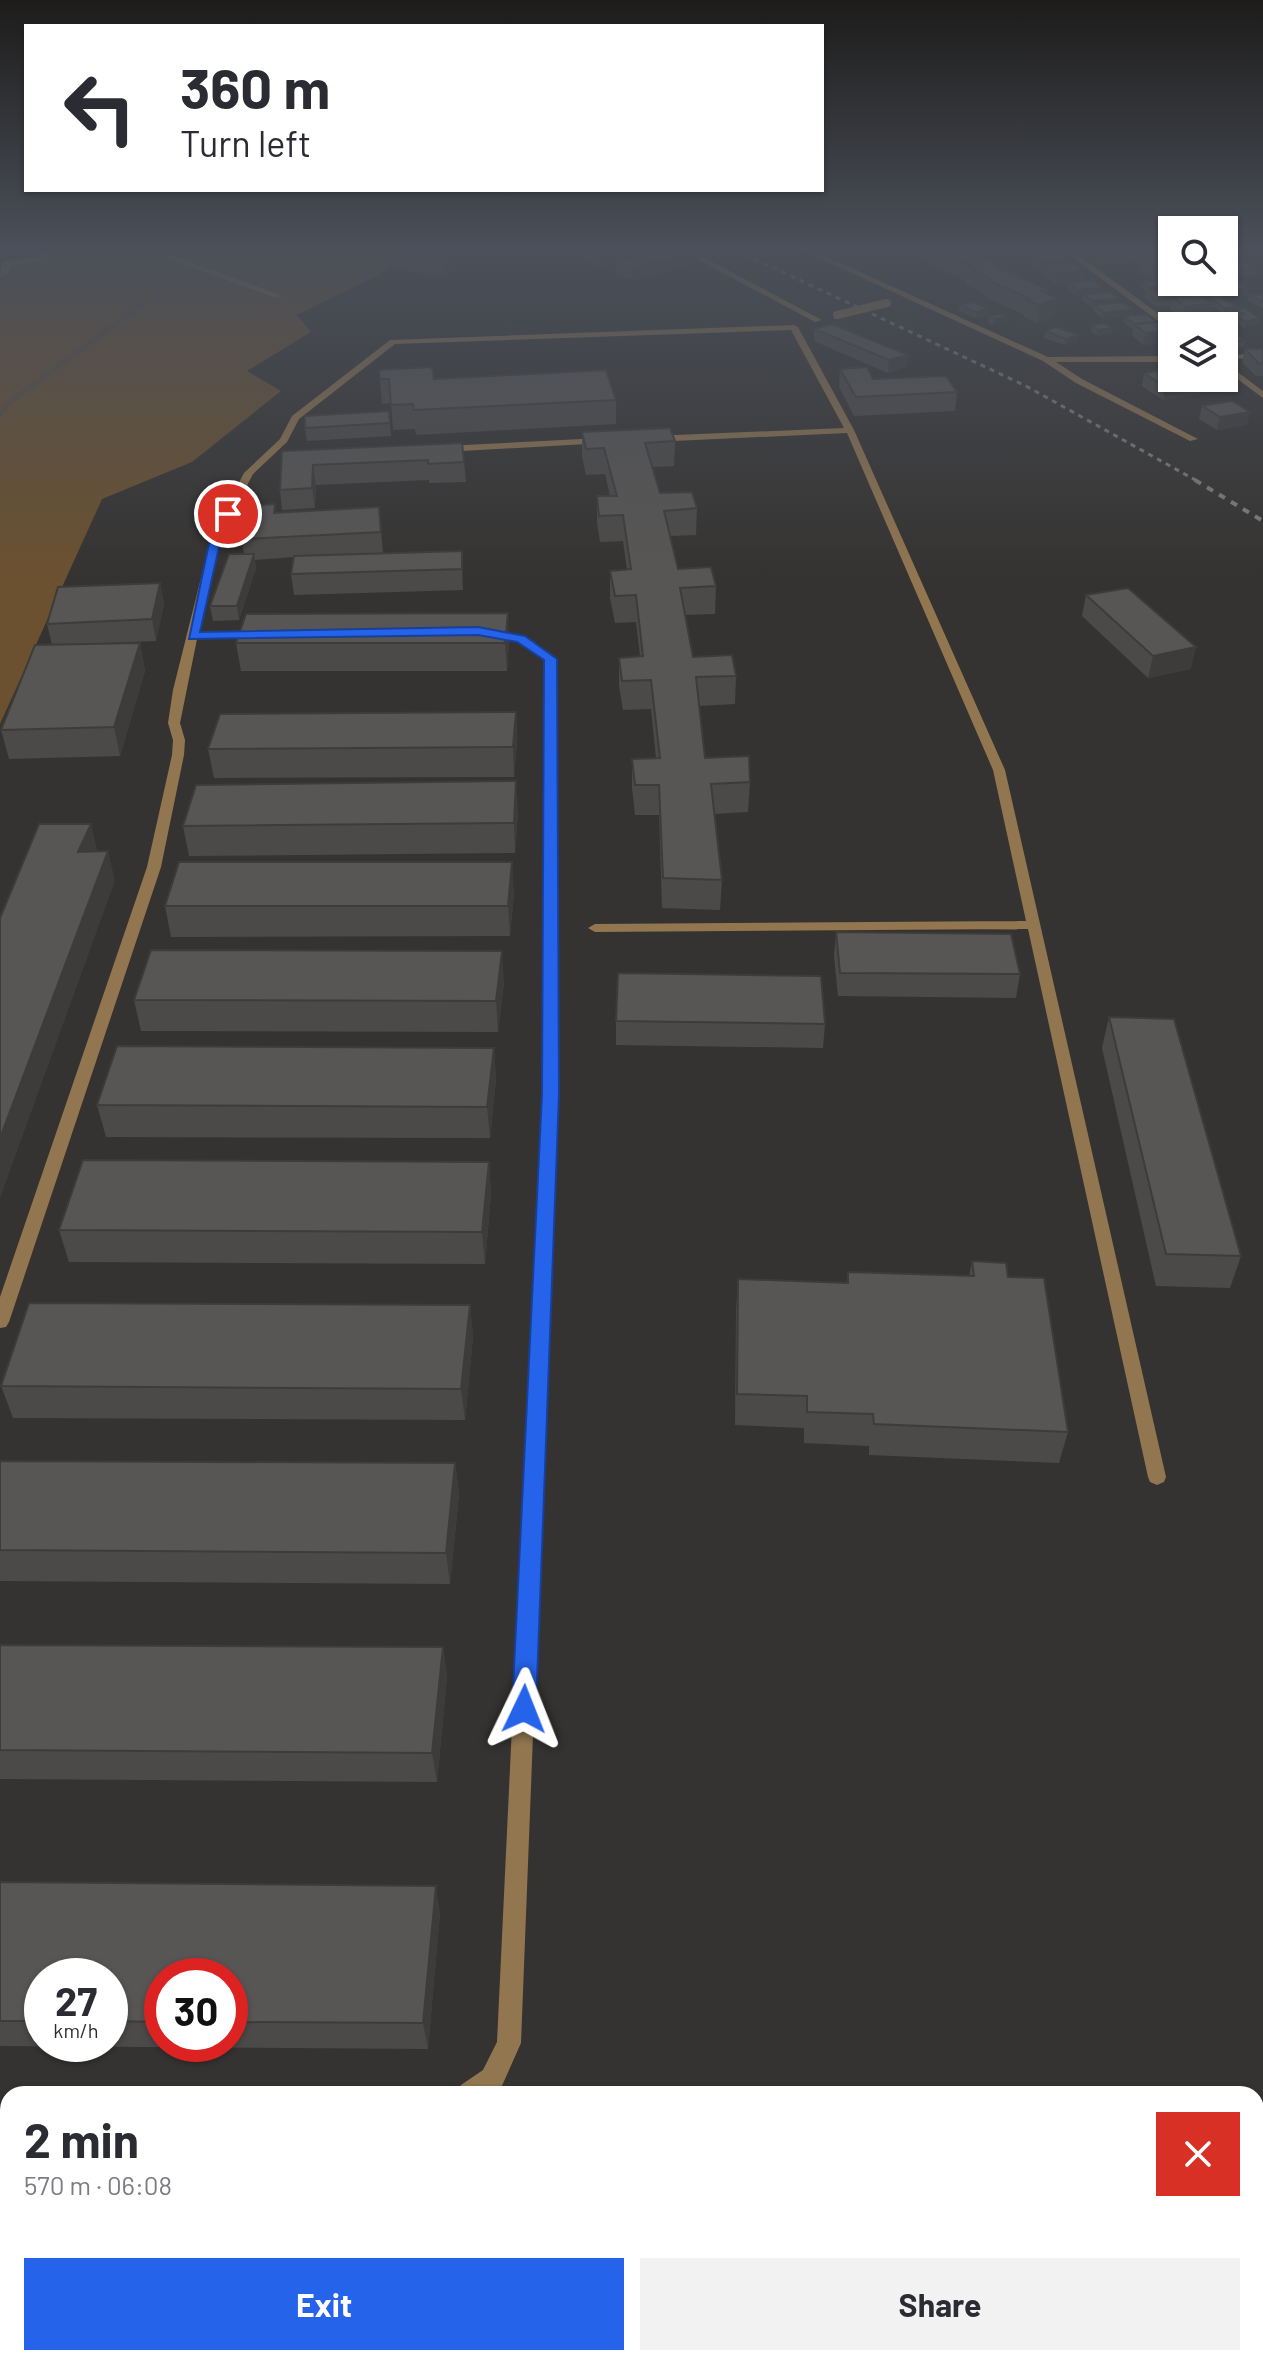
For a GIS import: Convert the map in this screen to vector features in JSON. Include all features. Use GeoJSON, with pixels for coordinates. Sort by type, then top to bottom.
{"type":"FeatureCollection","features":[{"type":"Feature","properties":{"kind":"street"},"geometry":{"type":"LineString","coordinates":[[0,1322],[154,867],[178,755],[179,740],[174,723],[179,690],[217,534],[249,473],[284,440],[295,418],[374,356]]}},
{"type":"Feature","properties":{"kind":"street"},"geometry":{"type":"LineString","coordinates":[[810,356],[850,430],[999,770],[1157,1477]]}},
{"type":"Feature","properties":{"kind":"street"},"geometry":{"type":"LineString","coordinates":[[1040,356],[1079,381],[1193,439]]}},
{"type":"Feature","properties":{"kind":"street"},"geometry":{"type":"LineString","coordinates":[[1046,359],[1158,360]]}},
{"type":"Feature","properties":{"kind":"street"},"geometry":{"type":"LineString","coordinates":[[1238,376],[1263,395]]}},
{"type":"Feature","properties":{"kind":"street"},"geometry":{"type":"LineString","coordinates":[[634,440],[850,430]]}},
{"type":"Feature","properties":{"kind":"street"},"geometry":{"type":"LineString","coordinates":[[436,449],[619,440]]}},
{"type":"Feature","properties":{"kind":"street"},"geometry":{"type":"LineString","coordinates":[[267,457],[282,456]]}},
{"type":"Feature","properties":{"kind":"street"},"geometry":{"type":"LineString","coordinates":[[478,631],[521,639],[550,659],[550,1094],[509,2043],[492,2079],[482,2086]]}},
{"type":"Feature","properties":{"kind":"street"},"geometry":{"type":"LineString","coordinates":[[193,636],[272,635]]}},
{"type":"Feature","properties":{"kind":"street"},"geometry":{"type":"LineString","coordinates":[[595,928],[1033,925]]}},
{"type":"Feature","properties":{"kind":"shaded area"},"geometry":{"type":"Polygon","coordinates":[[[0,356],[271,356],[247,371],[281,391],[192,462],[102,499],[0,724],[0,356]]]}},
{"type":"Feature","properties":{"kind":"building"},"geometry":{"type":"Polygon","coordinates":[[[880,356],[903,356],[889,360],[880,356]]]}},
{"type":"Feature","properties":{"kind":"building"},"geometry":{"type":"Polygon","coordinates":[[[1252,356],[1263,356],[1263,363],[1259,364],[1252,356]]]}},
{"type":"Feature","properties":{"kind":"building"},"geometry":{"type":"Polygon","coordinates":[[[432,367],[434,379],[606,370],[616,400],[414,410],[413,404],[391,405],[389,379],[380,379],[379,370],[432,367]]]}},
{"type":"Feature","properties":{"kind":"building"},"geometry":{"type":"Polygon","coordinates":[[[867,367],[873,379],[946,376],[957,392],[856,397],[840,369],[867,367]]]}},
{"type":"Feature","properties":{"kind":"building"},"geometry":{"type":"Polygon","coordinates":[[[1158,371],[1158,382],[1144,373],[1158,371]]]}},
{"type":"Feature","properties":{"kind":"building"},"geometry":{"type":"Polygon","coordinates":[[[1232,401],[1250,412],[1220,417],[1202,406],[1232,401]]]}},
{"type":"Feature","properties":{"kind":"building"},"geometry":{"type":"Polygon","coordinates":[[[389,411],[390,423],[305,428],[305,416],[389,411]]]}},
{"type":"Feature","properties":{"kind":"building"},"geometry":{"type":"Polygon","coordinates":[[[670,428],[675,441],[645,443],[660,493],[692,492],[697,508],[664,511],[678,569],[711,567],[716,586],[680,588],[693,657],[732,655],[736,676],[696,677],[705,758],[749,756],[750,782],[711,784],[722,880],[663,878],[659,785],[635,785],[632,759],[660,758],[651,680],[622,681],[619,658],[643,656],[636,595],[615,596],[610,571],[631,569],[623,515],[599,516],[597,496],[617,496],[604,448],[586,449],[582,432],[670,428]]]}},
{"type":"Feature","properties":{"kind":"building"},"geometry":{"type":"Polygon","coordinates":[[[462,443],[464,462],[428,464],[428,460],[313,465],[312,488],[280,490],[282,451],[462,443]]]}},
{"type":"Feature","properties":{"kind":"building"},"geometry":{"type":"Polygon","coordinates":[[[275,504],[274,513],[379,507],[381,532],[242,539],[245,506],[275,504]]]}},
{"type":"Feature","properties":{"kind":"building"},"geometry":{"type":"Polygon","coordinates":[[[462,551],[462,569],[291,574],[294,556],[462,551]]]}},
{"type":"Feature","properties":{"kind":"building"},"geometry":{"type":"Polygon","coordinates":[[[229,554],[254,554],[237,606],[210,606],[229,554]]]}},
{"type":"Feature","properties":{"kind":"building"},"geometry":{"type":"Polygon","coordinates":[[[160,583],[152,619],[47,624],[58,587],[160,583]]]}},
{"type":"Feature","properties":{"kind":"building"},"geometry":{"type":"Polygon","coordinates":[[[1128,588],[1196,647],[1153,656],[1086,595],[1128,588]]]}},
{"type":"Feature","properties":{"kind":"building"},"geometry":{"type":"Polygon","coordinates":[[[508,613],[505,643],[236,643],[246,614],[508,613]]]}},
{"type":"Feature","properties":{"kind":"building"},"geometry":{"type":"Polygon","coordinates":[[[140,643],[114,727],[1,730],[35,645],[140,643]]]}},
{"type":"Feature","properties":{"kind":"building"},"geometry":{"type":"Polygon","coordinates":[[[516,712],[513,747],[208,749],[220,714],[516,712]]]}},
{"type":"Feature","properties":{"kind":"building"},"geometry":{"type":"Polygon","coordinates":[[[516,781],[514,823],[183,826],[196,785],[516,781]]]}},
{"type":"Feature","properties":{"kind":"building"},"geometry":{"type":"Polygon","coordinates":[[[39,824],[91,824],[78,852],[108,851],[0,1138],[0,918],[39,824]]]}},
{"type":"Feature","properties":{"kind":"building"},"geometry":{"type":"Polygon","coordinates":[[[179,862],[512,862],[508,906],[165,906],[179,862]]]}},
{"type":"Feature","properties":{"kind":"building"},"geometry":{"type":"Polygon","coordinates":[[[836,932],[1011,934],[1020,974],[840,973],[836,932]]]}},
{"type":"Feature","properties":{"kind":"building"},"geometry":{"type":"Polygon","coordinates":[[[151,950],[502,951],[496,1001],[134,1000],[151,950]]]}},
{"type":"Feature","properties":{"kind":"building"},"geometry":{"type":"Polygon","coordinates":[[[618,973],[821,976],[825,1024],[616,1021],[618,973]]]}},
{"type":"Feature","properties":{"kind":"building"},"geometry":{"type":"Polygon","coordinates":[[[1109,1017],[1174,1019],[1241,1256],[1166,1254],[1109,1017]]]}},
{"type":"Feature","properties":{"kind":"building"},"geometry":{"type":"Polygon","coordinates":[[[117,1046],[494,1048],[487,1107],[97,1105],[117,1046]]]}},
{"type":"Feature","properties":{"kind":"building"},"geometry":{"type":"Polygon","coordinates":[[[83,1160],[489,1162],[482,1232],[59,1230],[83,1160]]]}},
{"type":"Feature","properties":{"kind":"building"},"geometry":{"type":"Polygon","coordinates":[[[972,1261],[1006,1263],[1008,1277],[1044,1278],[1068,1432],[874,1424],[873,1414],[807,1412],[807,1396],[737,1394],[738,1279],[848,1283],[848,1272],[974,1276],[972,1261]]]}},
{"type":"Feature","properties":{"kind":"building"},"geometry":{"type":"Polygon","coordinates":[[[29,1303],[470,1305],[461,1389],[1,1386],[29,1303]]]}},
{"type":"Feature","properties":{"kind":"building"},"geometry":{"type":"Polygon","coordinates":[[[0,1461],[455,1463],[446,1553],[0,1550],[0,1461]]]}},
{"type":"Feature","properties":{"kind":"building"},"geometry":{"type":"Polygon","coordinates":[[[0,1645],[443,1647],[432,1753],[0,1750],[0,1645]]]}},
{"type":"Feature","properties":{"kind":"building"},"geometry":{"type":"Polygon","coordinates":[[[0,1882],[436,1886],[423,2023],[248,2022],[248,1958],[144,1958],[144,2022],[128,2021],[128,1958],[24,1958],[24,2021],[0,2021],[0,1882]]]}},
{"type":"Feature","properties":{"kind":"waterway"},"geometry":{"type":"LineString","coordinates":[[0,414],[7,404],[72,356]]}},
{"type":"Feature","properties":{"kind":"railway"},"geometry":{"type":"LineString","coordinates":[[963,356],[1026,386],[1199,482]]}},
{"type":"Feature","properties":{"kind":"railway"},"geometry":{"type":"LineString","coordinates":[[1195,480],[1263,521]]}},
{"type":"Feature","properties":{"kind":"route"},"geometry":{"type":"LineString","coordinates":[[228,514],[217,534],[193,636],[478,631],[521,639],[550,659],[550,1094],[524,1709]]}}]}
